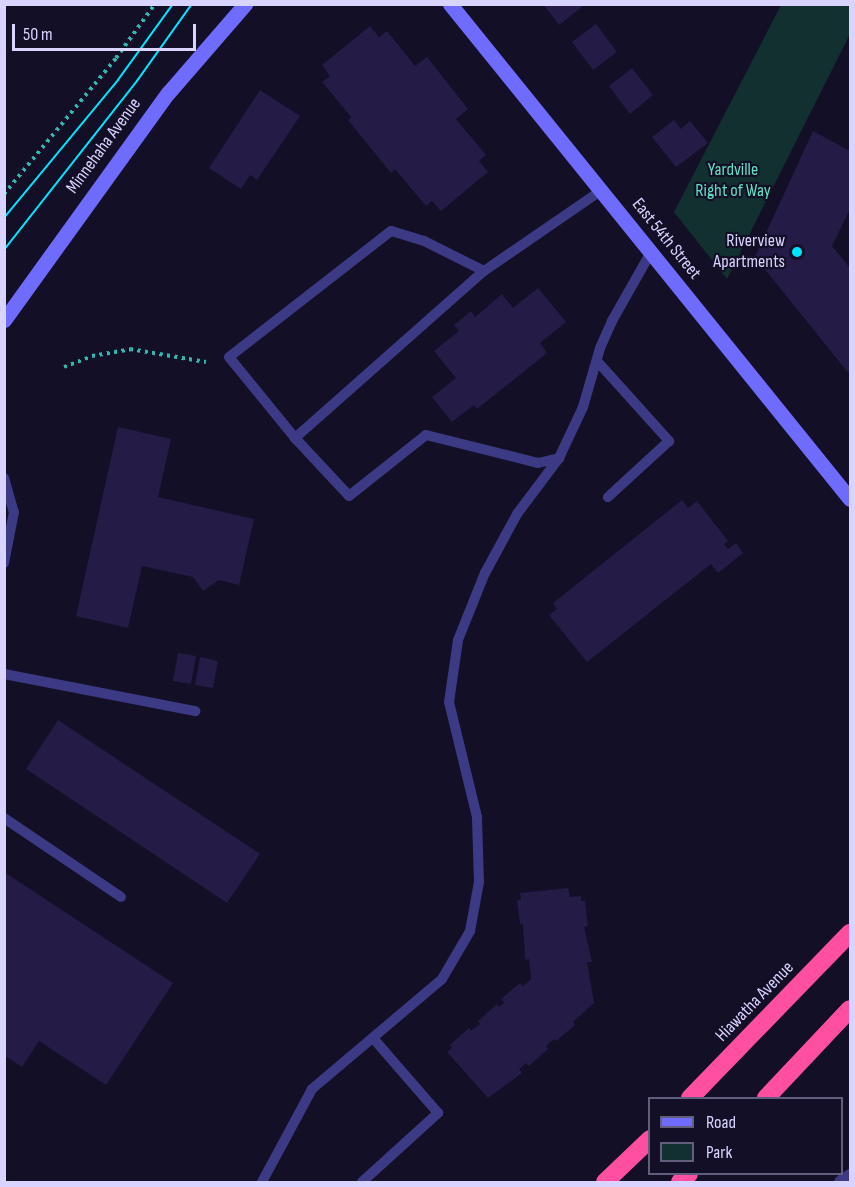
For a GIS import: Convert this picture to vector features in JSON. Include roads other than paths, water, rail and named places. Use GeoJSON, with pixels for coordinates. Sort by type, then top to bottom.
{"type":"FeatureCollection","features":[{"type":"Feature","properties":{"kind":"highway","name":"Hiawatha Avenue"},"geometry":{"type":"LineString","coordinates":[[691,1097],[850,933]]}},
{"type":"Feature","properties":{"kind":"highway"},"geometry":{"type":"LineString","coordinates":[[767,1097],[850,1009]]}},
{"type":"Feature","properties":{"kind":"highway"},"geometry":{"type":"LineString","coordinates":[[605,1182],[648,1141]]}},
{"type":"Feature","properties":{"kind":"street","name":"Minnehaha Avenue"},"geometry":{"type":"LineString","coordinates":[[4,320],[168,93],[245,4]]}},
{"type":"Feature","properties":{"kind":"street","name":"East 54th Street"},"geometry":{"type":"LineString","coordinates":[[456,7],[850,499]]}},
{"type":"Feature","properties":{"kind":"street"},"geometry":{"type":"LineString","coordinates":[[841,1182],[850,1176]]}},
{"type":"Feature","properties":{"kind":"lane"},"geometry":{"type":"LineString","coordinates":[[295,438],[484,271],[602,190]]}},
{"type":"Feature","properties":{"kind":"lane"},"geometry":{"type":"LineString","coordinates":[[484,271],[423,241],[391,231],[229,357],[295,438],[349,496],[426,435],[538,463],[559,458]]}},
{"type":"Feature","properties":{"kind":"lane"},"geometry":{"type":"LineString","coordinates":[[262,1182],[312,1089],[442,979],[470,931],[479,882],[477,817],[449,702],[458,640],[485,573],[512,524],[559,458],[583,407],[612,321],[651,252]]}},
{"type":"Feature","properties":{"kind":"lane"},"geometry":{"type":"LineString","coordinates":[[597,361],[669,441],[608,497]]}},
{"type":"Feature","properties":{"kind":"lane"},"geometry":{"type":"LineString","coordinates":[[4,477],[14,512],[4,564]]}},
{"type":"Feature","properties":{"kind":"lane"},"geometry":{"type":"LineString","coordinates":[[4,674],[195,711]]}},
{"type":"Feature","properties":{"kind":"lane"},"geometry":{"type":"LineString","coordinates":[[4,818],[121,897]]}},
{"type":"Feature","properties":{"kind":"lane"},"geometry":{"type":"LineString","coordinates":[[362,1182],[438,1113],[373,1038]]}},
{"type":"Feature","properties":{"kind":"tram line"},"geometry":{"type":"LineString","coordinates":[[4,218],[118,80],[173,4]]}},
{"type":"Feature","properties":{"kind":"tram line"},"geometry":{"type":"LineString","coordinates":[[4,250],[137,81],[192,4]]}},
{"type":"Feature","properties":{"kind":"place","name":"Riverview Apartments"},"geometry":{"type":"Point","coordinates":[797,252]}},
{"type":"Feature","properties":{"kind":"park label","name":"Yardville Right of Way"},"geometry":{"type":"Point","coordinates":[733,181]}}]}
